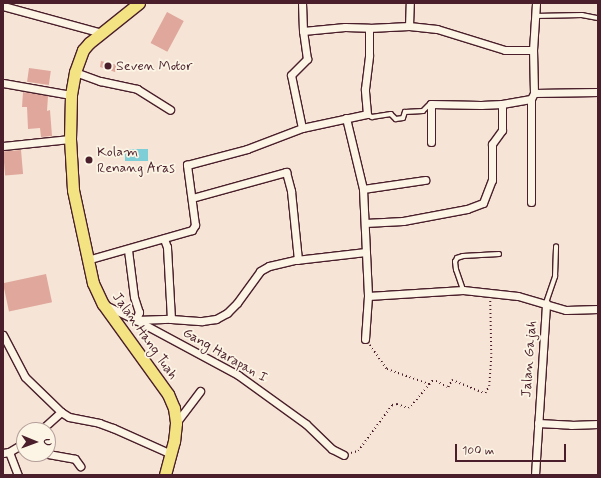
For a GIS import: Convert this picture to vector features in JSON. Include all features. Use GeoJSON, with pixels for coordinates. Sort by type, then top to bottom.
{"type":"FeatureCollection","features":[{"type":"Feature","properties":{"kind":"main road","name":"Jalan Hang Tuah"},"geometry":{"type":"LineString","coordinates":[[139,3],[89,43],[83,50],[75,72],[71,95],[70,139],[73,190],[93,284],[103,304],[168,394],[174,408],[176,423],[174,441],[165,475]]}},
{"type":"Feature","properties":{"kind":"street"},"geometry":{"type":"LineString","coordinates":[[302,3],[303,31],[307,59],[291,75],[302,128]]}},
{"type":"Feature","properties":{"kind":"street"},"geometry":{"type":"LineString","coordinates":[[409,26],[410,3]]}},
{"type":"Feature","properties":{"kind":"street"},"geometry":{"type":"LineString","coordinates":[[531,202],[533,50],[536,3]]}},
{"type":"Feature","properties":{"kind":"street"},"geometry":{"type":"LineString","coordinates":[[3,6],[102,33]]}},
{"type":"Feature","properties":{"kind":"street"},"geometry":{"type":"LineString","coordinates":[[303,31],[345,27],[369,28],[409,26],[437,29],[505,50],[533,50]]}},
{"type":"Feature","properties":{"kind":"street"},"geometry":{"type":"LineString","coordinates":[[87,260],[128,250],[192,230],[195,225],[187,165],[248,149],[302,128],[367,114],[366,89],[369,56],[369,28]]}},
{"type":"Feature","properties":{"kind":"street"},"geometry":{"type":"LineString","coordinates":[[75,72],[100,81],[137,89],[170,110]]}},
{"type":"Feature","properties":{"kind":"street"},"geometry":{"type":"LineString","coordinates":[[3,83],[71,95]]}},
{"type":"Feature","properties":{"kind":"street"},"geometry":{"type":"LineString","coordinates":[[431,142],[430,104],[502,104],[533,96],[598,92]]}},
{"type":"Feature","properties":{"kind":"street"},"geometry":{"type":"LineString","coordinates":[[365,222],[403,221],[468,209],[483,203],[492,180],[492,144],[502,130],[502,104]]}},
{"type":"Feature","properties":{"kind":"street"},"geometry":{"type":"LineString","coordinates":[[346,118],[363,188],[368,296],[365,339]]}},
{"type":"Feature","properties":{"kind":"street"},"geometry":{"type":"LineString","coordinates":[[3,146],[70,139]]}},
{"type":"Feature","properties":{"kind":"street"},"geometry":{"type":"LineString","coordinates":[[192,198],[286,172],[291,191],[298,260]]}},
{"type":"Feature","properties":{"kind":"street"},"geometry":{"type":"LineString","coordinates":[[363,188],[425,180]]}},
{"type":"Feature","properties":{"kind":"street"},"geometry":{"type":"LineString","coordinates":[[164,239],[167,247],[171,319]]}},
{"type":"Feature","properties":{"kind":"street"},"geometry":{"type":"LineString","coordinates":[[128,250],[134,297],[139,312],[136,320],[171,319],[202,321],[216,319],[226,313],[237,303],[260,271],[269,266],[298,260],[366,252]]}},
{"type":"Feature","properties":{"kind":"street"},"geometry":{"type":"LineString","coordinates":[[368,296],[463,290],[490,292],[546,303],[566,310],[598,309]]}},
{"type":"Feature","properties":{"kind":"street","name":"Jalan Gajah"},"geometry":{"type":"LineString","coordinates":[[535,475],[546,303]]}},
{"type":"Feature","properties":{"kind":"street","name":"Gang Harapan I"},"geometry":{"type":"LineString","coordinates":[[103,304],[238,375],[306,424],[332,449],[344,455]]}},
{"type":"Feature","properties":{"kind":"street"},"geometry":{"type":"LineString","coordinates":[[3,335],[25,377],[69,417],[99,423],[171,454]]}},
{"type":"Feature","properties":{"kind":"street"},"geometry":{"type":"LineString","coordinates":[[176,423],[200,391]]}},
{"type":"Feature","properties":{"kind":"street"},"geometry":{"type":"LineString","coordinates":[[50,422],[62,412]]}},
{"type":"Feature","properties":{"kind":"street"},"geometry":{"type":"LineString","coordinates":[[538,422],[571,425],[598,424]]}},
{"type":"Feature","properties":{"kind":"street"},"geometry":{"type":"LineString","coordinates":[[16,447],[6,453],[18,475]]}},
{"type":"Feature","properties":{"kind":"street"},"geometry":{"type":"LineString","coordinates":[[56,455],[75,459],[80,466]]}},
{"type":"Feature","properties":{"kind":"lane"},"geometry":{"type":"LineString","coordinates":[[535,16],[582,15],[598,18]]}},
{"type":"Feature","properties":{"kind":"lane"},"geometry":{"type":"LineString","coordinates":[[367,114],[372,117],[391,114],[396,119],[403,118],[405,112],[423,110],[430,104]]}},
{"type":"Feature","properties":{"kind":"lane","name":"Jalan Gajah"},"geometry":{"type":"LineString","coordinates":[[546,303],[555,276],[556,247]]}},
{"type":"Feature","properties":{"kind":"lane"},"geometry":{"type":"LineString","coordinates":[[463,290],[456,270],[455,262],[457,258],[463,256],[499,254]]}},
{"type":"Feature","properties":{"kind":"path"},"geometry":{"type":"LineString","coordinates":[[344,455],[358,451],[392,405],[397,404],[408,408],[412,406],[432,381],[448,386],[452,380],[485,393],[489,386],[491,354],[490,292]]}},
{"type":"Feature","properties":{"kind":"path"},"geometry":{"type":"LineString","coordinates":[[365,339],[387,368],[429,384]]}},
{"type":"Feature","properties":{"kind":"water"},"geometry":{"type":"Polygon","coordinates":[[[125,149],[148,149],[148,161],[125,161],[125,149]]]}},
{"type":"Feature","properties":{"kind":"building"},"geometry":{"type":"Polygon","coordinates":[[[167,12],[184,21],[167,52],[151,43],[167,12]]]}},
{"type":"Feature","properties":{"kind":"building","name":"Seven Motor"},"geometry":{"type":"Polygon","coordinates":[[[101,61],[117,65],[115,72],[100,67],[101,61]]]}},
{"type":"Feature","properties":{"kind":"building"},"geometry":{"type":"Polygon","coordinates":[[[29,68],[51,71],[49,85],[27,82],[29,68]]]}},
{"type":"Feature","properties":{"kind":"building"},"geometry":{"type":"Polygon","coordinates":[[[23,92],[48,96],[47,111],[50,110],[52,136],[41,137],[40,128],[28,129],[27,107],[22,107],[23,92]]]}},
{"type":"Feature","properties":{"kind":"building"},"geometry":{"type":"Polygon","coordinates":[[[21,150],[23,174],[5,175],[3,152],[21,150]]]}},
{"type":"Feature","properties":{"kind":"building"},"geometry":{"type":"Polygon","coordinates":[[[46,274],[52,302],[9,312],[3,283],[46,274]]]}},
{"type":"Feature","properties":{"kind":"place","name":"Seven Motor"},"geometry":{"type":"Point","coordinates":[108,66]}},
{"type":"Feature","properties":{"kind":"place","name":"Kolam Renang Aras"},"geometry":{"type":"Point","coordinates":[89,160]}}]}
